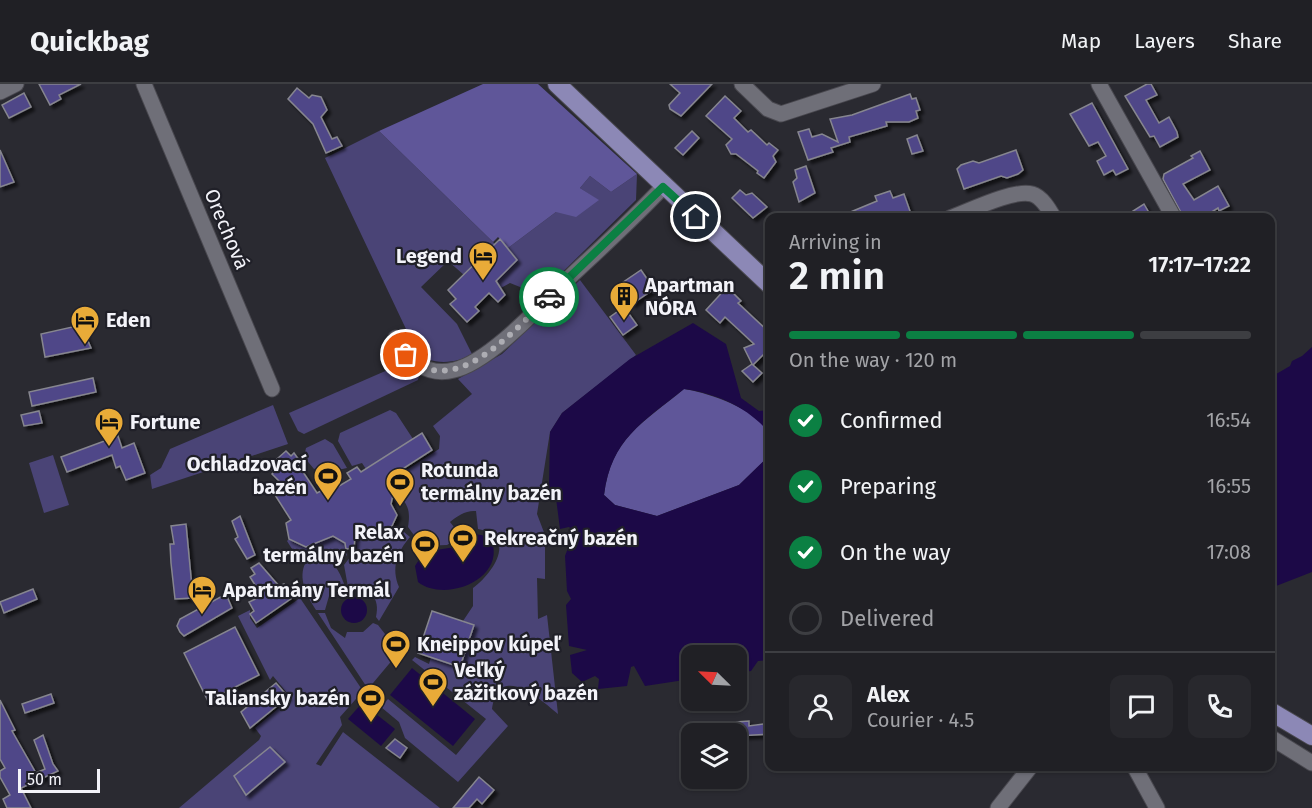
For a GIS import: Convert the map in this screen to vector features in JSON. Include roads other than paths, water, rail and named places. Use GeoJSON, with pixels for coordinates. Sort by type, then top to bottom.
{"type":"FeatureCollection","features":[{"type":"Feature","properties":{"kind":"main road"},"geometry":{"type":"LineString","coordinates":[[557,84],[663,187],[765,280]]}},
{"type":"Feature","properties":{"kind":"main road"},"geometry":{"type":"LineString","coordinates":[[1275,714],[1312,736]]}},
{"type":"Feature","properties":{"kind":"street"},"geometry":{"type":"LineString","coordinates":[[0,92],[16,84]]}},
{"type":"Feature","properties":{"kind":"street","name":"Orechová"},"geometry":{"type":"LineString","coordinates":[[144,84],[272,390]]}},
{"type":"Feature","properties":{"kind":"street"},"geometry":{"type":"LineString","coordinates":[[741,84],[768,109],[781,114],[873,84]]}},
{"type":"Feature","properties":{"kind":"street"},"geometry":{"type":"LineString","coordinates":[[1099,84],[1171,213]]}},
{"type":"Feature","properties":{"kind":"street"},"geometry":{"type":"LineString","coordinates":[[396,338],[406,355],[426,368],[446,372],[468,365],[517,327],[663,187]]}},
{"type":"Feature","properties":{"kind":"street"},"geometry":{"type":"LineString","coordinates":[[964,213],[1015,194],[1032,194],[1045,203],[1051,213]]}},
{"type":"Feature","properties":{"kind":"street"},"geometry":{"type":"LineString","coordinates":[[1275,740],[1312,763]]}},
{"type":"Feature","properties":{"kind":"street"},"geometry":{"type":"LineString","coordinates":[[998,808],[1027,771]]}},
{"type":"Feature","properties":{"kind":"street"},"geometry":{"type":"LineString","coordinates":[[1137,771],[1157,808]]}},
{"type":"Feature","properties":{"kind":"place","name":"Legend"},"geometry":{"type":"Point","coordinates":[483,282]}},
{"type":"Feature","properties":{"kind":"place","name":"Apartman NÓRA"},"geometry":{"type":"Point","coordinates":[624,322]}},
{"type":"Feature","properties":{"kind":"place","name":"Eden"},"geometry":{"type":"Point","coordinates":[85,346]}},
{"type":"Feature","properties":{"kind":"place","name":"Fortune"},"geometry":{"type":"Point","coordinates":[109,448]}},
{"type":"Feature","properties":{"kind":"place","name":"Ochladzovací bazén"},"geometry":{"type":"Point","coordinates":[328,502]}},
{"type":"Feature","properties":{"kind":"place","name":"Rotunda termálny bazén"},"geometry":{"type":"Point","coordinates":[400,508]}},
{"type":"Feature","properties":{"kind":"place","name":"Rekreačný bazén"},"geometry":{"type":"Point","coordinates":[463,564]}},
{"type":"Feature","properties":{"kind":"place","name":"Relax termálny bazén"},"geometry":{"type":"Point","coordinates":[425,570]}},
{"type":"Feature","properties":{"kind":"place","name":"Apartmány Termál"},"geometry":{"type":"Point","coordinates":[202,616]}},
{"type":"Feature","properties":{"kind":"place","name":"Kneippov kúpeľ"},"geometry":{"type":"Point","coordinates":[396,670]}},
{"type":"Feature","properties":{"kind":"place","name":"Veľký zážitkový bazén"},"geometry":{"type":"Point","coordinates":[433,708]}},
{"type":"Feature","properties":{"kind":"place","name":"Taliansky bazén"},"geometry":{"type":"Point","coordinates":[371,724]}}]}
